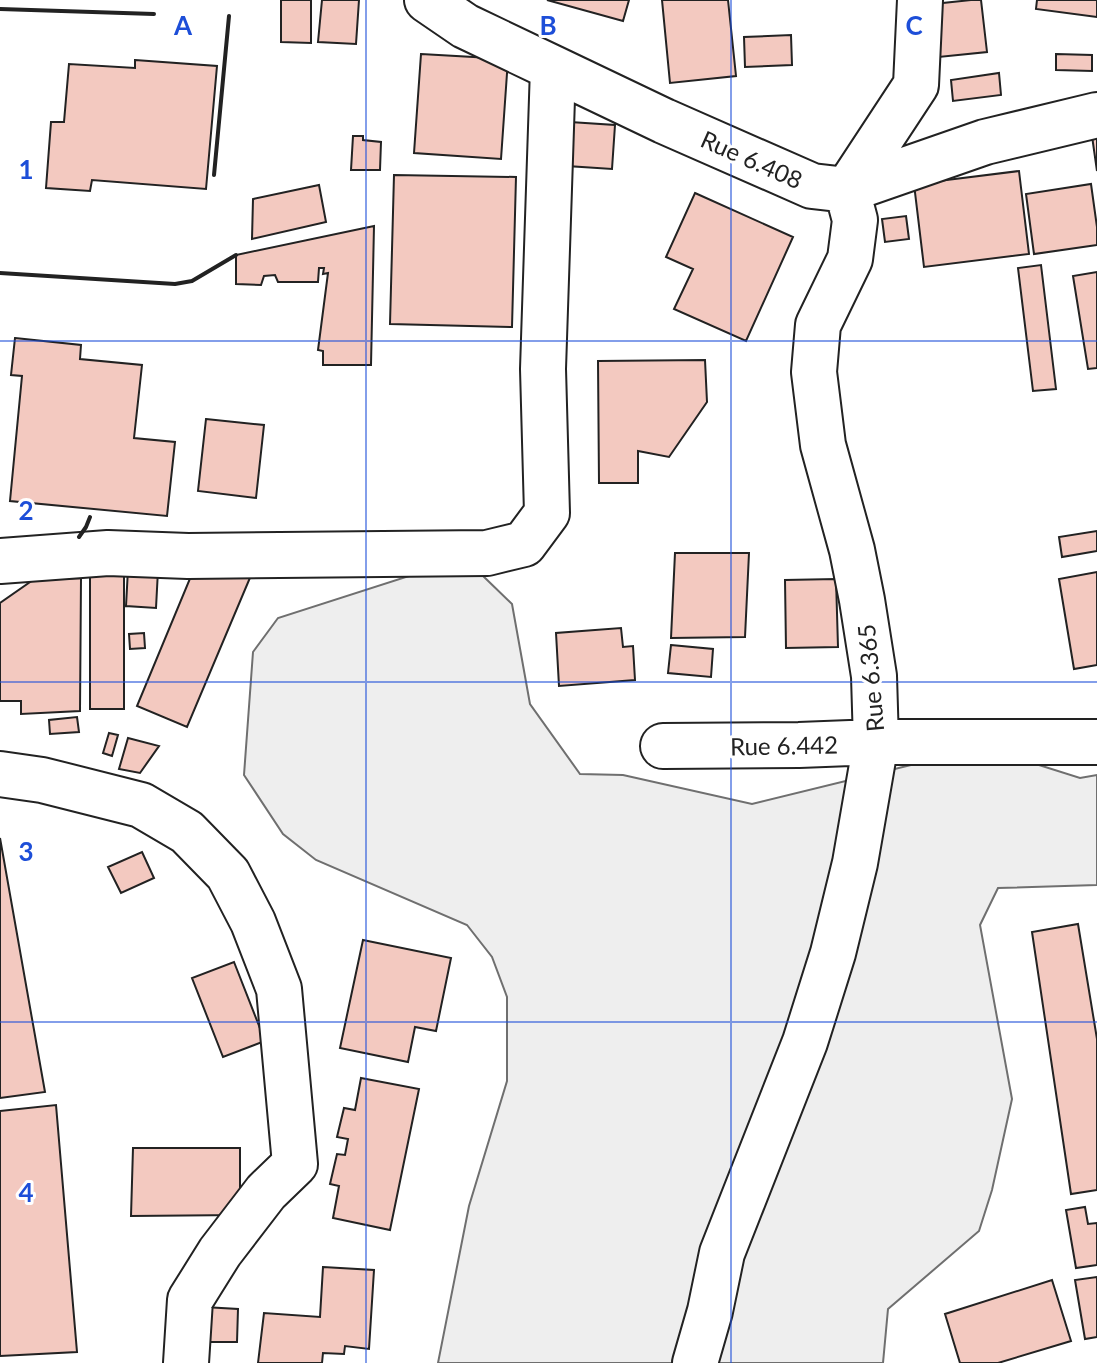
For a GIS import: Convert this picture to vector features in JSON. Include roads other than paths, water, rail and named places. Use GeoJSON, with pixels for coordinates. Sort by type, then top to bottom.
{"type":"FeatureCollection","features":[{"type":"Feature","properties":{"kind":"street","name":"Rue 6.408"},"geometry":{"type":"LineString","coordinates":[[427,0],[465,26],[664,121],[812,186],[847,190],[985,142],[1097,115]]}},
{"type":"Feature","properties":{"kind":"street"},"geometry":{"type":"LineString","coordinates":[[847,190],[916,85],[920,0]]}},
{"type":"Feature","properties":{"kind":"street"},"geometry":{"type":"LineString","coordinates":[[0,561],[108,553],[188,556],[487,553],[524,544],[547,513],[543,369],[553,68]]}},
{"type":"Feature","properties":{"kind":"street","name":"Rue 6.365"},"geometry":{"type":"LineString","coordinates":[[695,1363],[722,1253],[805,1042],[833,953],[855,863],[876,742],[874,676],[862,600],[852,550],[823,445],[814,372],[818,325],[850,259],[855,220],[847,190]]}},
{"type":"Feature","properties":{"kind":"street","name":"Rue 6.442"},"geometry":{"type":"LineString","coordinates":[[663,746],[1097,742]]}},
{"type":"Feature","properties":{"kind":"street"},"geometry":{"type":"LineString","coordinates":[[0,774],[42,780],[141,805],[187,832],[228,874],[253,922],[279,989],[295,1164],[266,1192],[220,1252],[190,1300],[186,1363]]}}]}
